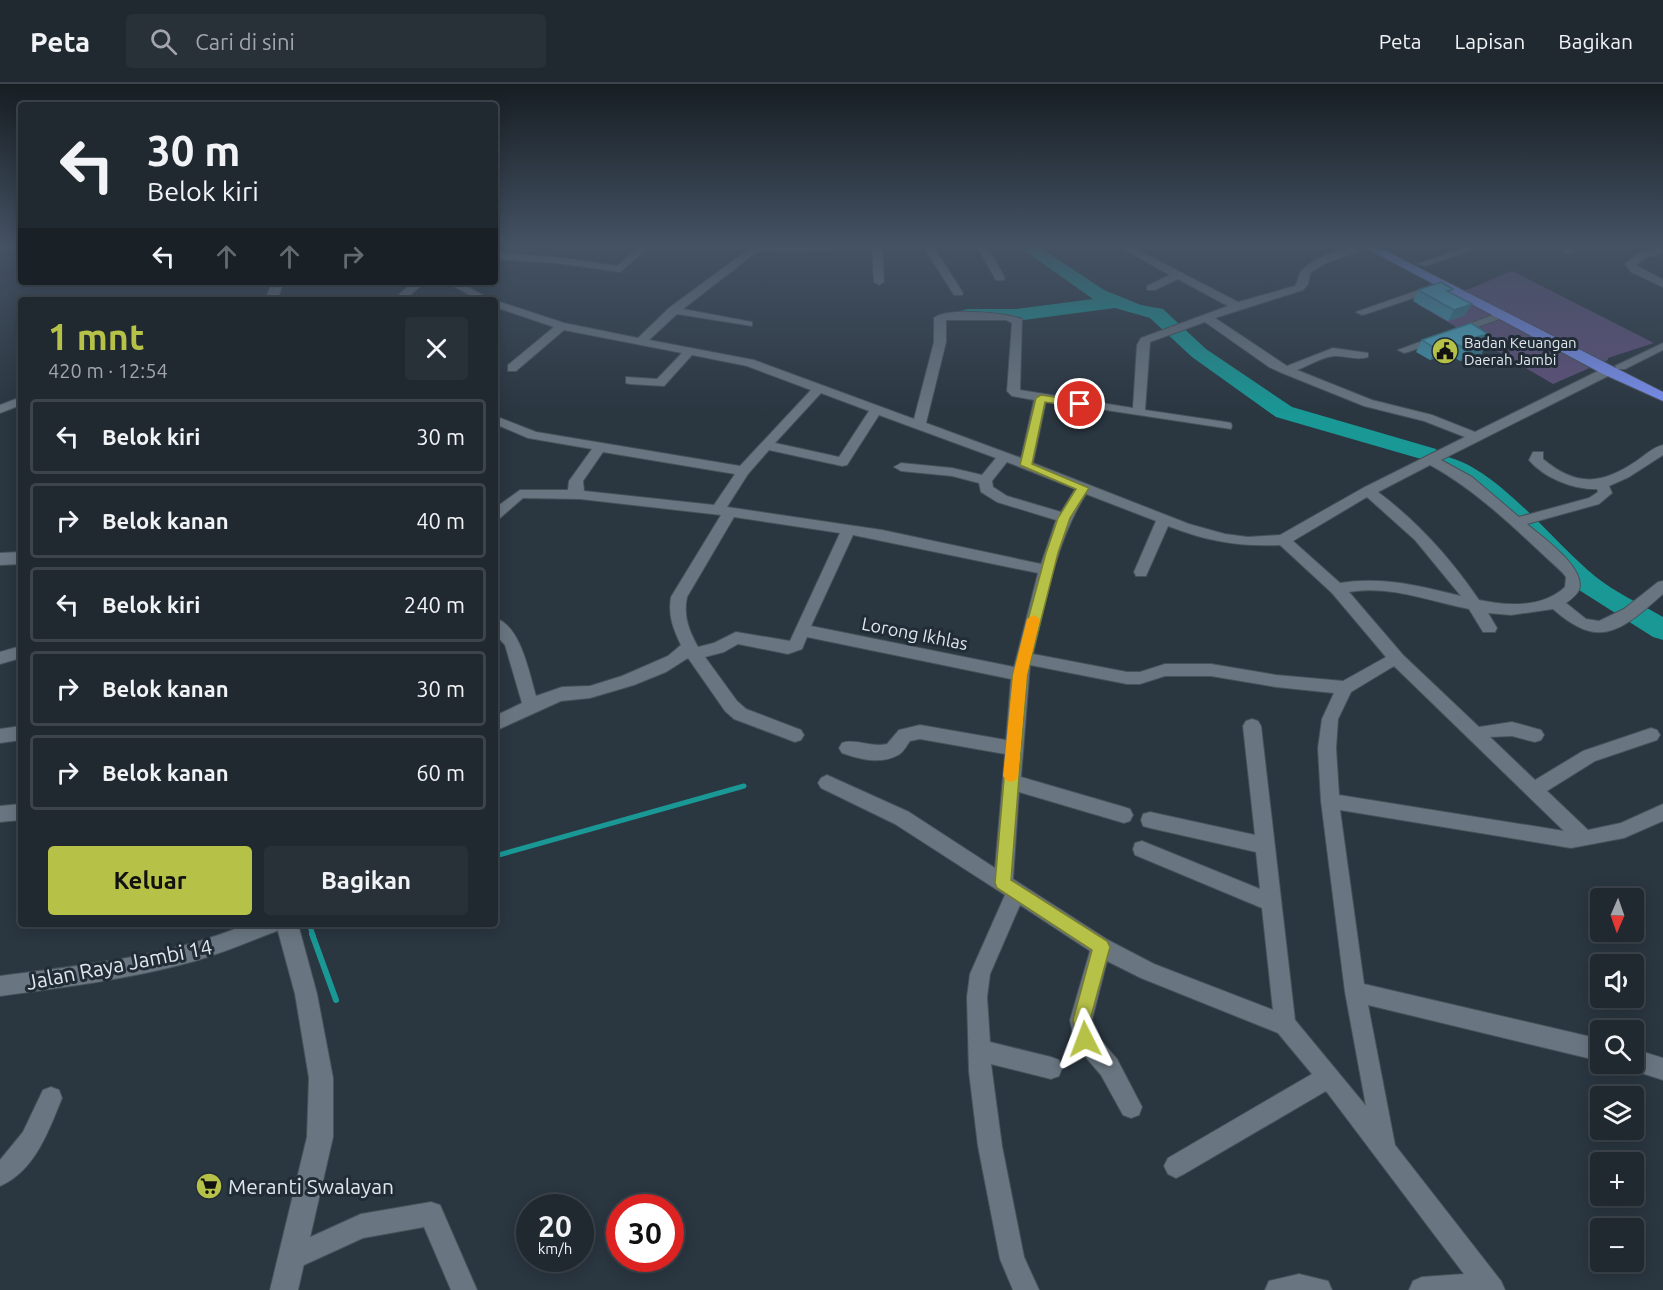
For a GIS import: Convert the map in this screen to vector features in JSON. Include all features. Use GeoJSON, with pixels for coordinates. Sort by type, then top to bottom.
{"type":"FeatureCollection","features":[{"type":"Feature","properties":{"kind":"highway"},"geometry":{"type":"LineString","coordinates":[[1476,302],[1487,308],[1500,309],[1663,386]]}},
{"type":"Feature","properties":{"kind":"highway"},"geometry":{"type":"LineString","coordinates":[[1488,302],[1608,370],[1663,397]]}},
{"type":"Feature","properties":{"kind":"street"},"geometry":{"type":"LineString","coordinates":[[640,342],[683,302]]}},
{"type":"Feature","properties":{"kind":"street"},"geometry":{"type":"LineString","coordinates":[[1230,302],[1237,306]]}},
{"type":"Feature","properties":{"kind":"street"},"geometry":{"type":"LineString","coordinates":[[1139,413],[1143,342],[1170,330],[1250,302]]}},
{"type":"Feature","properties":{"kind":"street"},"geometry":{"type":"LineString","coordinates":[[1362,312],[1391,302]]}},
{"type":"Feature","properties":{"kind":"street"},"geometry":{"type":"LineString","coordinates":[[498,304],[520,314],[562,326],[750,363],[1026,465],[1164,519],[1225,539],[1266,542],[1283,540],[1368,491],[1608,370]]}},
{"type":"Feature","properties":{"kind":"street"},"geometry":{"type":"LineString","coordinates":[[1404,350],[1500,309]]}},
{"type":"Feature","properties":{"kind":"street"},"geometry":{"type":"LineString","coordinates":[[673,310],[748,324]]}},
{"type":"Feature","properties":{"kind":"street"},"geometry":{"type":"LineString","coordinates":[[919,425],[940,342],[940,318],[944,316],[1016,319],[1018,322],[1013,391],[1041,398],[1226,426]]}},
{"type":"Feature","properties":{"kind":"street"},"geometry":{"type":"LineString","coordinates":[[1207,318],[1286,370],[1343,395],[1428,418],[1476,437]]}},
{"type":"Feature","properties":{"kind":"street"},"geometry":{"type":"LineString","coordinates":[[512,368],[562,326]]}},
{"type":"Feature","properties":{"kind":"street"},"geometry":{"type":"LineString","coordinates":[[1621,366],[1663,346]]}},
{"type":"Feature","properties":{"kind":"street"},"geometry":{"type":"LineString","coordinates":[[630,380],[660,383],[689,352]]}},
{"type":"Feature","properties":{"kind":"street"},"geometry":{"type":"LineString","coordinates":[[1286,370],[1336,352],[1353,356],[1364,355]]}},
{"type":"Feature","properties":{"kind":"street"},"geometry":{"type":"LineString","coordinates":[[795,735],[740,714],[731,706],[691,650],[676,614],[676,604],[743,471],[818,389]]}},
{"type":"Feature","properties":{"kind":"street"},"geometry":{"type":"LineString","coordinates":[[1026,465],[1041,398]]}},
{"type":"Feature","properties":{"kind":"street"},"geometry":{"type":"LineString","coordinates":[[0,409],[18,402]]}},
{"type":"Feature","properties":{"kind":"street"},"geometry":{"type":"LineString","coordinates":[[765,445],[842,462],[876,410]]}},
{"type":"Feature","properties":{"kind":"street"},"geometry":{"type":"LineString","coordinates":[[498,421],[533,435],[743,471]]}},
{"type":"Feature","properties":{"kind":"street"},"geometry":{"type":"LineString","coordinates":[[580,495],[575,491],[576,481],[600,447]]}},
{"type":"Feature","properties":{"kind":"street"},"geometry":{"type":"LineString","coordinates":[[1538,455],[1536,460],[1544,468],[1559,476],[1602,484],[1663,449]]}},
{"type":"Feature","properties":{"kind":"street"},"geometry":{"type":"LineString","coordinates":[[1004,457],[985,480],[986,489],[991,494],[1064,518]]}},
{"type":"Feature","properties":{"kind":"street"},"geometry":{"type":"LineString","coordinates":[[1337,589],[1350,585],[1369,585],[1403,589],[1506,610],[1523,610],[1555,603],[1572,589],[1574,585],[1571,573],[1522,521],[1467,480],[1431,460]]}},
{"type":"Feature","properties":{"kind":"street"},"geometry":{"type":"LineString","coordinates":[[901,467],[952,472],[985,480]]}},
{"type":"Feature","properties":{"kind":"street"},"geometry":{"type":"LineString","coordinates":[[1522,521],[1594,501],[1605,493],[1602,484]]}},
{"type":"Feature","properties":{"kind":"street"},"geometry":{"type":"LineString","coordinates":[[1026,1290],[1012,1259],[990,1146],[979,1050],[976,998],[980,974],[1009,887],[1010,782],[1022,666],[1047,570],[1064,518],[1083,488]]}},
{"type":"Feature","properties":{"kind":"street"},"geometry":{"type":"LineString","coordinates":[[1368,491],[1438,555],[1476,605],[1489,628]]}},
{"type":"Feature","properties":{"kind":"street"},"geometry":{"type":"LineString","coordinates":[[498,512],[520,494],[580,495],[724,511],[848,530],[1047,570]]}},
{"type":"Feature","properties":{"kind":"street"},"geometry":{"type":"LineString","coordinates":[[1141,572],[1164,519]]}},
{"type":"Feature","properties":{"kind":"street"},"geometry":{"type":"LineString","coordinates":[[498,722],[561,694],[586,693],[629,681],[682,657],[691,650],[718,648],[736,638],[792,648],[796,645],[807,616],[848,530]]}},
{"type":"Feature","properties":{"kind":"street"},"geometry":{"type":"LineString","coordinates":[[1283,540],[1337,589],[1397,659],[1585,839]]}},
{"type":"Feature","properties":{"kind":"street"},"geometry":{"type":"LineString","coordinates":[[0,559],[18,558]]}},
{"type":"Feature","properties":{"kind":"street"},"geometry":{"type":"LineString","coordinates":[[1555,603],[1590,627],[1598,627],[1622,618],[1663,586]]}},
{"type":"Feature","properties":{"kind":"street"},"geometry":{"type":"LineString","coordinates":[[498,627],[512,643],[531,706]]}},
{"type":"Feature","properties":{"kind":"street","name":"Lorong Ikhlas"},"geometry":{"type":"LineString","coordinates":[[803,630],[1022,666],[1127,678],[1140,678],[1165,670],[1211,670],[1276,681],[1345,688]]}},
{"type":"Feature","properties":{"kind":"street"},"geometry":{"type":"LineString","coordinates":[[0,658],[18,653]]}},
{"type":"Feature","properties":{"kind":"street"},"geometry":{"type":"LineString","coordinates":[[1385,1148],[1355,992],[1330,801],[1327,748],[1330,719],[1345,688],[1383,664],[1397,659]]}},
{"type":"Feature","properties":{"kind":"street"},"geometry":{"type":"LineString","coordinates":[[1252,726],[1285,1025]]}},
{"type":"Feature","properties":{"kind":"street"},"geometry":{"type":"LineString","coordinates":[[1474,735],[1510,728],[1524,729],[1535,735]]}},
{"type":"Feature","properties":{"kind":"street"},"geometry":{"type":"LineString","coordinates":[[848,748],[868,753],[881,753],[893,750],[905,735],[920,732],[1014,748]]}},
{"type":"Feature","properties":{"kind":"street"},"geometry":{"type":"LineString","coordinates":[[0,736],[18,733]]}},
{"type":"Feature","properties":{"kind":"street"},"geometry":{"type":"LineString","coordinates":[[1533,790],[1590,756],[1650,735]]}},
{"type":"Feature","properties":{"kind":"street"},"geometry":{"type":"LineString","coordinates":[[1010,782],[1124,815]]}},
{"type":"Feature","properties":{"kind":"street"},"geometry":{"type":"LineString","coordinates":[[827,783],[902,818],[1101,947],[1148,971],[1285,1025],[1385,1148],[1490,1287]]}},
{"type":"Feature","properties":{"kind":"street"},"geometry":{"type":"LineString","coordinates":[[1330,801],[1572,840],[1624,830],[1663,812]]}},
{"type":"Feature","properties":{"kind":"street"},"geometry":{"type":"LineString","coordinates":[[0,814],[18,812]]}},
{"type":"Feature","properties":{"kind":"street"},"geometry":{"type":"LineString","coordinates":[[1150,820],[1264,845]]}},
{"type":"Feature","properties":{"kind":"street"},"geometry":{"type":"LineString","coordinates":[[1142,849],[1270,902]]}},
{"type":"Feature","properties":{"kind":"street","name":"Jalan Raya Jambi 14"},"geometry":{"type":"LineString","coordinates":[[0,986],[68,977],[165,958],[223,943],[263,927]]}},
{"type":"Feature","properties":{"kind":"street"},"geometry":{"type":"LineString","coordinates":[[284,1290],[320,1137],[321,1078],[306,994],[288,927]]}},
{"type":"Feature","properties":{"kind":"street"},"geometry":{"type":"LineString","coordinates":[[1101,947],[1081,1020],[1085,1039],[1109,1067],[1131,1107]]}},
{"type":"Feature","properties":{"kind":"street"},"geometry":{"type":"LineString","coordinates":[[1355,992],[1590,1048]]}},
{"type":"Feature","properties":{"kind":"street"},"geometry":{"type":"LineString","coordinates":[[979,1050],[1051,1068]]}},
{"type":"Feature","properties":{"kind":"street"},"geometry":{"type":"LineString","coordinates":[[1644,1063],[1663,1069]]}},
{"type":"Feature","properties":{"kind":"street"},"geometry":{"type":"LineString","coordinates":[[1176,1166],[1329,1077]]}},
{"type":"Feature","properties":{"kind":"street"},"geometry":{"type":"LineString","coordinates":[[0,1174],[11,1168],[24,1151],[51,1098]]}},
{"type":"Feature","properties":{"kind":"street"},"geometry":{"type":"LineString","coordinates":[[292,1258],[361,1226],[431,1214],[464,1290]]}},
{"type":"Feature","properties":{"kind":"street"},"geometry":{"type":"LineString","coordinates":[[1278,1290],[1299,1287],[1319,1290]]}},
{"type":"Feature","properties":{"kind":"street"},"geometry":{"type":"LineString","coordinates":[[1422,1290],[1490,1287]]}},
{"type":"Feature","properties":{"kind":"shaded area"},"geometry":{"type":"Polygon","coordinates":[[[1574,302],[1654,343],[1608,358],[1608,360],[1553,384],[1417,304],[1574,302]]]}},
{"type":"Feature","properties":{"kind":"building"},"geometry":{"type":"Polygon","coordinates":[[[1440,302],[1472,304],[1454,310],[1440,302]]]}},
{"type":"Feature","properties":{"kind":"building"},"geometry":{"type":"Polygon","coordinates":[[[1471,323],[1488,334],[1476,337],[1487,344],[1467,350],[1455,343],[1436,349],[1422,340],[1471,323]]]}},
{"type":"Feature","properties":{"kind":"waterway"},"geometry":{"type":"LineString","coordinates":[[967,315],[1016,315],[1113,302]]}},
{"type":"Feature","properties":{"kind":"waterway"},"geometry":{"type":"LineString","coordinates":[[1118,302],[1137,310],[1156,313],[1199,353],[1284,412],[1428,454]]}},
{"type":"Feature","properties":{"kind":"waterway"},"geometry":{"type":"LineString","coordinates":[[1448,464],[1482,485],[1532,529],[1588,584],[1663,630]]}},
{"type":"Feature","properties":{"kind":"waterway"},"geometry":{"type":"LineString","coordinates":[[498,855],[744,786]]}},
{"type":"Feature","properties":{"kind":"waterway"},"geometry":{"type":"LineString","coordinates":[[310,927],[313,935]]}},
{"type":"Feature","properties":{"kind":"waterway"},"geometry":{"type":"LineString","coordinates":[[312,934],[336,1000]]}},
{"type":"Feature","properties":{"kind":"slow traffic"},"geometry":{"type":"LineString","coordinates":[[1011,776],[1014,721],[1020,675],[1034,619]]}},
{"type":"Feature","properties":{"kind":"place","name":"Badan Keuangan Daerah Jambi"},"geometry":{"type":"Point","coordinates":[1445,351]}},
{"type":"Feature","properties":{"kind":"place","name":"Meranti Swalayan"},"geometry":{"type":"Point","coordinates":[209,1186]}},
{"type":"Feature","properties":{"kind":"route"},"geometry":{"type":"LineString","coordinates":[[1080,404],[1041,398],[1026,465],[1083,488],[1064,518],[1052,553],[1020,675],[1006,814],[1003,883],[1101,947],[1081,1020],[1085,1039]]}}]}
